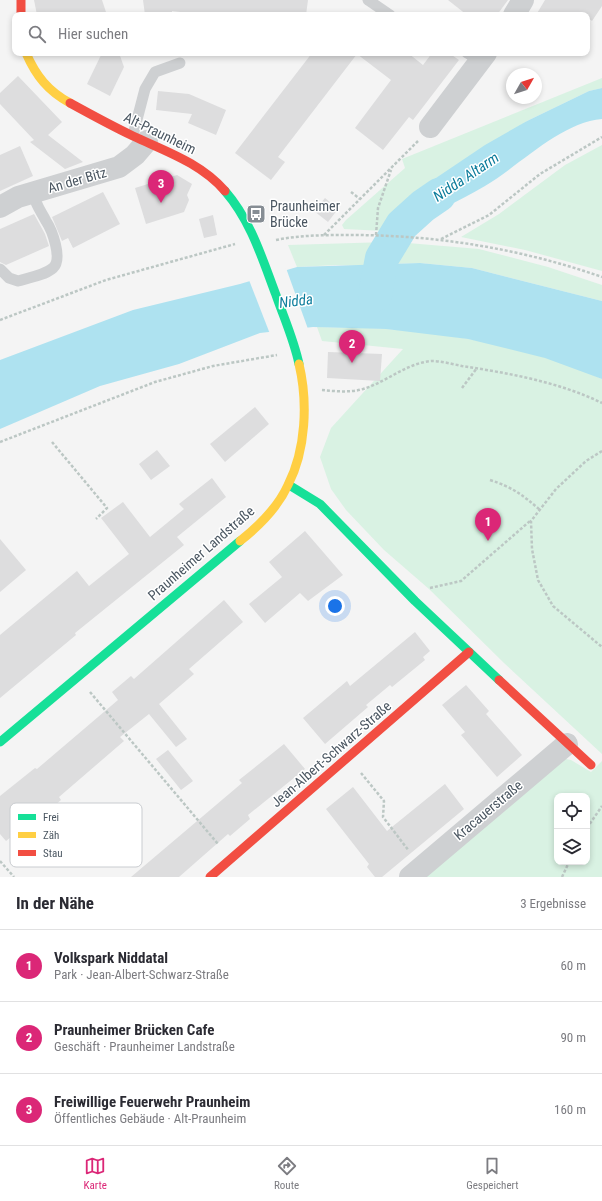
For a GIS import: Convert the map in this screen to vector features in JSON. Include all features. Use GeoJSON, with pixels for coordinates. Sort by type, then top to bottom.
{"type":"FeatureCollection","features":[{"type":"Feature","properties":{"kind":"main road"},"geometry":{"type":"LineString","coordinates":[[21,0],[21,12]]}},
{"type":"Feature","properties":{"kind":"main road","name":"Alt-Praunheim"},"geometry":{"type":"LineString","coordinates":[[27,56],[33,71],[46,86],[73,105],[200,168],[231,196],[246,218],[263,257]]}},
{"type":"Feature","properties":{"kind":"main road","name":"Praunheimer Landstraße"},"geometry":{"type":"LineString","coordinates":[[0,742],[251,532],[274,507],[289,485],[294,471],[302,432],[304,391],[297,353],[263,257]]}},
{"type":"Feature","properties":{"kind":"main road"},"geometry":{"type":"LineString","coordinates":[[289,485],[320,504],[396,582],[591,765]]}},
{"type":"Feature","properties":{"kind":"main road","name":"Jean-Albert-Schwarz-Straße"},"geometry":{"type":"LineString","coordinates":[[210,877],[469,652]]}},
{"type":"Feature","properties":{"kind":"street"},"geometry":{"type":"LineString","coordinates":[[430,127],[477,56]]}},
{"type":"Feature","properties":{"kind":"street","name":"An der Bitz"},"geometry":{"type":"LineString","coordinates":[[0,207],[18,197],[119,167],[135,155],[140,138]]}},
{"type":"Feature","properties":{"kind":"street","name":"Kracauerstraße"},"geometry":{"type":"LineString","coordinates":[[416,872],[567,744]]}},
{"type":"Feature","properties":{"kind":"lane"},"geometry":{"type":"LineString","coordinates":[[368,0],[386,12]]}},
{"type":"Feature","properties":{"kind":"lane"},"geometry":{"type":"LineString","coordinates":[[140,138],[138,123],[145,89],[155,72],[180,62]]}},
{"type":"Feature","properties":{"kind":"lane"},"geometry":{"type":"LineString","coordinates":[[0,269],[9,278],[18,282],[48,271],[54,267],[57,262],[57,247],[47,223],[34,200],[34,192]]}},
{"type":"Feature","properties":{"kind":"path"},"geometry":{"type":"LineString","coordinates":[[324,235],[360,198],[413,148],[430,127]]}},
{"type":"Feature","properties":{"kind":"path"},"geometry":{"type":"LineString","coordinates":[[439,240],[489,215],[540,174],[602,137]]}},
{"type":"Feature","properties":{"kind":"path"},"geometry":{"type":"LineString","coordinates":[[376,235],[378,208],[392,168]]}},
{"type":"Feature","properties":{"kind":"path"},"geometry":{"type":"LineString","coordinates":[[351,192],[360,198]]}},
{"type":"Feature","properties":{"kind":"path"},"geometry":{"type":"LineString","coordinates":[[272,240],[298,235],[414,236],[467,243],[565,264],[602,277]]}},
{"type":"Feature","properties":{"kind":"path"},"geometry":{"type":"LineString","coordinates":[[0,320],[106,280],[240,243]]}},
{"type":"Feature","properties":{"kind":"path"},"geometry":{"type":"LineString","coordinates":[[0,442],[155,382],[213,366],[282,354]]}},
{"type":"Feature","properties":{"kind":"path"},"geometry":{"type":"LineString","coordinates":[[318,390],[353,391],[382,380],[397,371],[432,361],[478,368],[539,381],[588,396],[602,403]]}},
{"type":"Feature","properties":{"kind":"path"},"geometry":{"type":"LineString","coordinates":[[462,388],[478,368]]}},
{"type":"Feature","properties":{"kind":"path"},"geometry":{"type":"LineString","coordinates":[[52,442],[107,508],[96,519]]}},
{"type":"Feature","properties":{"kind":"path"},"geometry":{"type":"LineString","coordinates":[[429,589],[461,581],[531,521],[556,489],[586,461],[602,452]]}},
{"type":"Feature","properties":{"kind":"path"},"geometry":{"type":"LineString","coordinates":[[490,480],[510,486],[540,510]]}},
{"type":"Feature","properties":{"kind":"path"},"geometry":{"type":"LineString","coordinates":[[531,521],[532,549],[538,580],[554,606],[602,646]]}},
{"type":"Feature","properties":{"kind":"path"},"geometry":{"type":"LineString","coordinates":[[88,690],[231,860]]}},
{"type":"Feature","properties":{"kind":"path"},"geometry":{"type":"LineString","coordinates":[[349,756],[384,802],[383,817],[416,872]]}},
{"type":"Feature","properties":{"kind":"path"},"geometry":{"type":"LineString","coordinates":[[590,824],[602,806]]}},
{"type":"Feature","properties":{"kind":"path"},"geometry":{"type":"LineString","coordinates":[[0,861],[14,877]]}},
{"type":"Feature","properties":{"kind":"path"},"geometry":{"type":"LineString","coordinates":[[562,877],[568,865]]}},
{"type":"Feature","properties":{"kind":"green space"},"geometry":{"type":"Polygon","coordinates":[[[602,78],[602,88],[589,91],[527,121],[395,215],[403,232],[344,229],[342,225],[346,220],[405,168],[402,159],[538,104],[542,104],[542,102],[602,78]]]}},
{"type":"Feature","properties":{"kind":"green space"},"geometry":{"type":"Polygon","coordinates":[[[602,145],[602,271],[525,250],[461,237],[499,214],[565,165],[602,145]]]}},
{"type":"Feature","properties":{"kind":"green space"},"geometry":{"type":"Polygon","coordinates":[[[387,242],[373,266],[336,265],[297,267],[288,245],[387,242]]]}},
{"type":"Feature","properties":{"kind":"green space"},"geometry":{"type":"Polygon","coordinates":[[[408,243],[479,249],[548,267],[602,285],[602,301],[472,268],[420,263],[390,264],[408,243]]]}},
{"type":"Feature","properties":{"kind":"green space"},"geometry":{"type":"Polygon","coordinates":[[[317,327],[414,331],[469,339],[524,351],[577,368],[602,379],[602,754],[504,663],[429,589],[384,550],[346,510],[331,489],[320,457],[331,428],[403,349],[322,341],[317,327]]]}},
{"type":"Feature","properties":{"kind":"green space"},"geometry":{"type":"Polygon","coordinates":[[[566,759],[571,760],[591,772],[602,761],[602,877],[423,877],[558,761],[566,759]]]}},
{"type":"Feature","properties":{"kind":"water"},"geometry":{"type":"Polygon","coordinates":[[[602,88],[602,119],[587,122],[571,128],[541,146],[498,178],[475,192],[423,217],[402,225],[397,214],[430,182],[485,145],[527,121],[589,91],[602,88]]]}},
{"type":"Feature","properties":{"kind":"water","name":"Nidda"},"geometry":{"type":"Polygon","coordinates":[[[420,263],[472,268],[602,301],[602,379],[545,358],[468,339],[386,329],[313,327],[260,333],[179,364],[100,386],[0,429],[0,360],[133,310],[240,284],[297,267],[420,263]]]}},
{"type":"Feature","properties":{"kind":"pier","name":"Praunheimer Brücke"},"geometry":{"type":"Polygon","coordinates":[[[286,268],[308,329],[270,334],[249,280],[286,268]]]}},
{"type":"Feature","properties":{"kind":"building"},"geometry":{"type":"Polygon","coordinates":[[[34,0],[102,0],[106,12],[36,12],[34,0]]]}},
{"type":"Feature","properties":{"kind":"building"},"geometry":{"type":"Polygon","coordinates":[[[143,0],[308,0],[306,12],[145,12],[143,0]]]}},
{"type":"Feature","properties":{"kind":"building"},"geometry":{"type":"Polygon","coordinates":[[[448,0],[508,0],[499,12],[463,12],[448,0]]]}},
{"type":"Feature","properties":{"kind":"building"},"geometry":{"type":"Polygon","coordinates":[[[545,0],[602,0],[602,6],[592,21],[590,19],[590,12],[538,12],[545,0]]]}},
{"type":"Feature","properties":{"kind":"building"},"geometry":{"type":"Polygon","coordinates":[[[101,56],[120,56],[124,67],[110,96],[87,84],[101,56]]]}},
{"type":"Feature","properties":{"kind":"building"},"geometry":{"type":"Polygon","coordinates":[[[310,56],[355,56],[278,157],[285,162],[271,180],[235,153],[310,56]]]}},
{"type":"Feature","properties":{"kind":"building"},"geometry":{"type":"Polygon","coordinates":[[[360,56],[412,56],[423,65],[430,56],[453,56],[459,60],[413,120],[409,117],[383,150],[355,128],[391,80],[360,56]]]}},
{"type":"Feature","properties":{"kind":"building"},"geometry":{"type":"Polygon","coordinates":[[[18,76],[62,122],[48,135],[83,162],[65,169],[30,142],[34,140],[0,104],[0,93],[18,76]]]}},
{"type":"Feature","properties":{"kind":"building"},"geometry":{"type":"Polygon","coordinates":[[[158,91],[189,94],[226,110],[216,135],[188,123],[192,114],[156,110],[158,91]]]}},
{"type":"Feature","properties":{"kind":"building"},"geometry":{"type":"Polygon","coordinates":[[[20,146],[33,176],[0,191],[0,155],[20,146]]]}},
{"type":"Feature","properties":{"kind":"building"},"geometry":{"type":"Polygon","coordinates":[[[177,175],[192,184],[187,195],[189,200],[184,212],[146,224],[135,188],[177,175]]]}},
{"type":"Feature","properties":{"kind":"building"},"geometry":{"type":"Polygon","coordinates":[[[103,192],[120,224],[73,248],[68,238],[62,241],[52,217],[103,192]]]}},
{"type":"Feature","properties":{"kind":"building"},"geometry":{"type":"Polygon","coordinates":[[[325,198],[338,209],[328,222],[314,211],[325,198]]]}},
{"type":"Feature","properties":{"kind":"building"},"geometry":{"type":"Polygon","coordinates":[[[34,214],[45,234],[49,246],[6,265],[0,262],[0,229],[34,214]]]}},
{"type":"Feature","properties":{"kind":"building"},"geometry":{"type":"Polygon","coordinates":[[[213,215],[217,235],[204,238],[199,219],[213,215]]]}},
{"type":"Feature","properties":{"kind":"building"},"geometry":{"type":"Polygon","coordinates":[[[328,352],[382,354],[380,381],[327,378],[328,352]]]}},
{"type":"Feature","properties":{"kind":"building"},"geometry":{"type":"Polygon","coordinates":[[[255,407],[269,424],[225,462],[210,444],[255,407]]]}},
{"type":"Feature","properties":{"kind":"building"},"geometry":{"type":"Polygon","coordinates":[[[157,450],[170,466],[151,480],[139,464],[157,450]]]}},
{"type":"Feature","properties":{"kind":"building"},"geometry":{"type":"Polygon","coordinates":[[[212,478],[226,497],[177,537],[184,545],[75,633],[76,635],[0,698],[0,635],[77,571],[89,586],[129,554],[101,518],[123,502],[150,537],[184,509],[179,504],[212,478]]]}},
{"type":"Feature","properties":{"kind":"building"},"geometry":{"type":"Polygon","coordinates":[[[305,531],[343,575],[308,601],[300,593],[265,623],[249,604],[282,577],[269,562],[305,531]]]}},
{"type":"Feature","properties":{"kind":"building"},"geometry":{"type":"Polygon","coordinates":[[[0,539],[26,570],[0,592],[0,539]]]}},
{"type":"Feature","properties":{"kind":"building"},"geometry":{"type":"Polygon","coordinates":[[[224,600],[243,622],[189,669],[194,674],[159,704],[187,739],[176,747],[149,714],[120,737],[124,741],[59,797],[61,800],[57,803],[10,803],[10,838],[6,841],[0,834],[0,796],[35,768],[37,769],[118,700],[112,692],[131,676],[134,679],[224,600]]]}},
{"type":"Feature","properties":{"kind":"building"},"geometry":{"type":"Polygon","coordinates":[[[415,632],[430,651],[423,657],[425,660],[392,687],[390,685],[366,705],[368,707],[325,744],[303,718],[347,681],[350,686],[415,632]]]}},
{"type":"Feature","properties":{"kind":"building"},"geometry":{"type":"Polygon","coordinates":[[[466,685],[489,711],[486,714],[522,755],[497,777],[461,735],[465,732],[442,705],[466,685]]]}},
{"type":"Feature","properties":{"kind":"building"},"geometry":{"type":"Polygon","coordinates":[[[284,744],[305,769],[248,815],[250,819],[230,836],[228,834],[179,877],[131,877],[242,783],[239,780],[284,744]]]}},
{"type":"Feature","properties":{"kind":"building"},"geometry":{"type":"Polygon","coordinates":[[[168,750],[193,781],[181,790],[156,759],[168,750]]]}},
{"type":"Feature","properties":{"kind":"building"},"geometry":{"type":"Polygon","coordinates":[[[445,784],[464,809],[382,877],[375,877],[367,867],[369,864],[326,809],[353,787],[387,831],[445,784]]]}},
{"type":"Feature","properties":{"kind":"waterway","name":"Nidda Altarm"},"geometry":{"type":"LineString","coordinates":[[375,295],[382,258],[402,225],[423,206],[439,195]]}},
{"type":"Feature","properties":{"kind":"traffic: fast"},"geometry":{"type":"LineString","coordinates":[[225,191],[242,215],[255,240],[289,329],[299,364]]}},
{"type":"Feature","properties":{"kind":"traffic: fast"},"geometry":{"type":"LineString","coordinates":[[289,485],[320,504],[415,601],[499,680]]}},
{"type":"Feature","properties":{"kind":"traffic: fast"},"geometry":{"type":"LineString","coordinates":[[0,742],[240,541]]}},
{"type":"Feature","properties":{"kind":"traffic: slow"},"geometry":{"type":"LineString","coordinates":[[28,56],[34,69],[49,88],[70,103]]}},
{"type":"Feature","properties":{"kind":"traffic: slow"},"geometry":{"type":"LineString","coordinates":[[240,541],[261,522],[279,501],[288,485],[299,457],[304,426],[304,394],[299,364]]}},
{"type":"Feature","properties":{"kind":"traffic: jam"},"geometry":{"type":"LineString","coordinates":[[21,0],[21,12]]}},
{"type":"Feature","properties":{"kind":"traffic: jam"},"geometry":{"type":"LineString","coordinates":[[70,103],[117,128],[194,165],[215,181],[225,191]]}},
{"type":"Feature","properties":{"kind":"traffic: jam"},"geometry":{"type":"LineString","coordinates":[[210,877],[469,652]]}},
{"type":"Feature","properties":{"kind":"traffic: jam"},"geometry":{"type":"LineString","coordinates":[[499,680],[591,765]]}},
{"type":"Feature","properties":{"kind":"place","name":"Freiwillige Feuerwehr Praunheim"},"geometry":{"type":"Point","coordinates":[161,203]}},
{"type":"Feature","properties":{"kind":"place","name":"Praunheimer Brücke"},"geometry":{"type":"Point","coordinates":[256,214]}},
{"type":"Feature","properties":{"kind":"place","name":"Praunheimer Brücken Cafe"},"geometry":{"type":"Point","coordinates":[352,363]}},
{"type":"Feature","properties":{"kind":"place","name":"Volkspark Niddatal"},"geometry":{"type":"Point","coordinates":[488,541]}}]}
